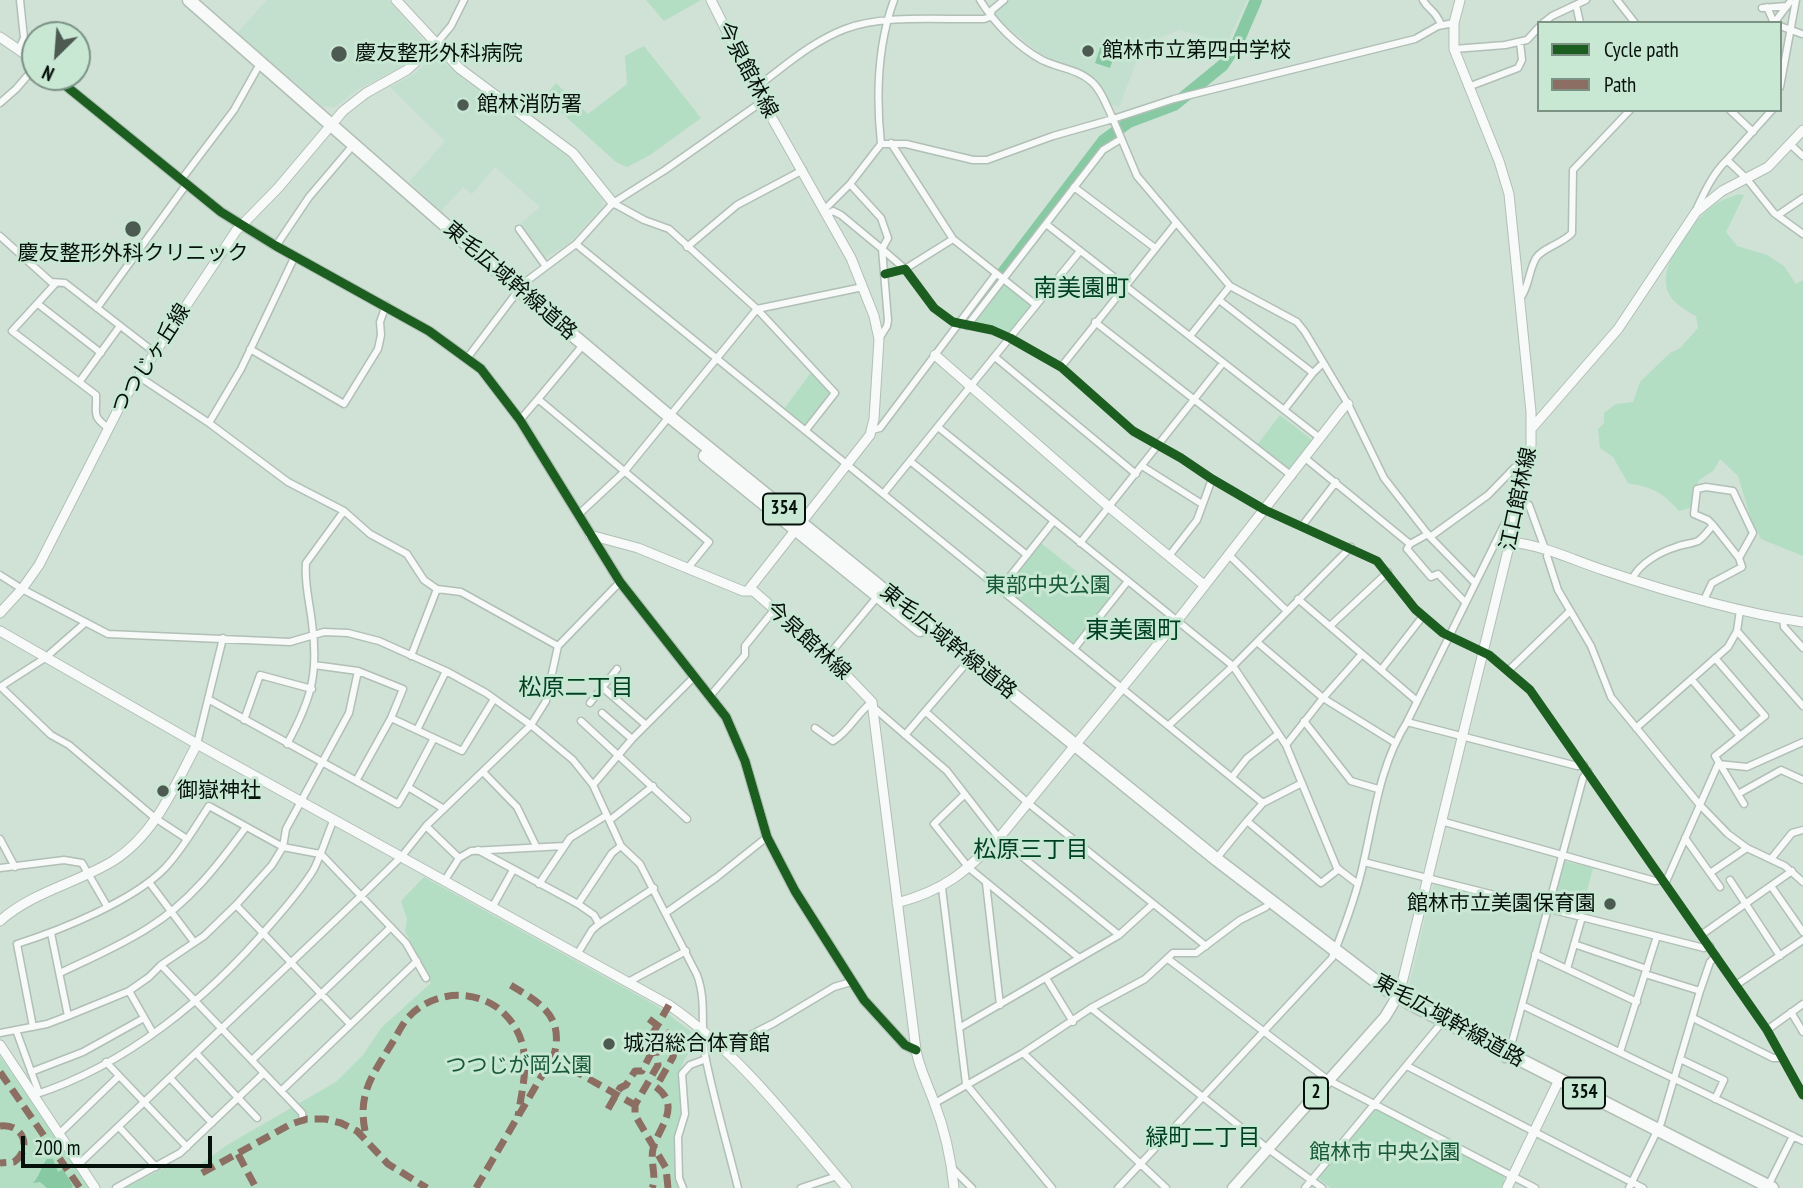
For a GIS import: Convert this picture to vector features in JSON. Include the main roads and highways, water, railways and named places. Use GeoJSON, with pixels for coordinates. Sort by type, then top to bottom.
{"type":"FeatureCollection","features":[{"type":"Feature","properties":{"kind":"highway","name":"東毛広域幹線道路"},"geometry":{"type":"LineString","coordinates":[[179,0],[257,69],[329,127],[349,150],[666,419],[1266,907],[1396,1000],[1440,1026],[1506,1056]]}},
{"type":"Feature","properties":{"kind":"highway","name":"東毛広域幹線道路"},"geometry":{"type":"LineString","coordinates":[[189,0],[517,293]]}},
{"type":"Feature","properties":{"kind":"highway","name":"東毛広域幹線道路"},"geometry":{"type":"LineString","coordinates":[[798,526],[964,666],[1216,859],[1334,954]]}},
{"type":"Feature","properties":{"kind":"highway","name":"東毛広域幹線道路"},"geometry":{"type":"LineString","coordinates":[[1396,1000],[1766,1188]]}},
{"type":"Feature","properties":{"kind":"main road","name":"2"},"geometry":{"type":"LineString","coordinates":[[1233,1188],[1385,1017],[1396,1000]]}},
{"type":"Feature","properties":{"kind":"waterway"},"geometry":{"type":"LineString","coordinates":[[973,312],[1104,140],[1129,122],[1174,105],[1223,65],[1237,44],[1256,0]]}},
{"type":"Feature","properties":{"kind":"place","name":"館林市立第四中学校"},"geometry":{"type":"Point","coordinates":[1088,51]}},
{"type":"Feature","properties":{"kind":"place","name":"慶友整形外科病院"},"geometry":{"type":"Point","coordinates":[339,54]}},
{"type":"Feature","properties":{"kind":"place","name":"館林消防署"},"geometry":{"type":"Point","coordinates":[463,105]}},
{"type":"Feature","properties":{"kind":"place","name":"慶友整形外科クリニック"},"geometry":{"type":"Point","coordinates":[133,229]}},
{"type":"Feature","properties":{"kind":"place","name":"御嶽神社"},"geometry":{"type":"Point","coordinates":[163,791]}},
{"type":"Feature","properties":{"kind":"place","name":"館林市立美園保育園"},"geometry":{"type":"Point","coordinates":[1610,904]}},
{"type":"Feature","properties":{"kind":"place","name":"城沼総合体育館"},"geometry":{"type":"Point","coordinates":[609,1044]}},
{"type":"Feature","properties":{"kind":"district","name":"南美園町"},"geometry":{"type":"Point","coordinates":[1081,289]}},
{"type":"Feature","properties":{"kind":"district","name":"東美園町"},"geometry":{"type":"Point","coordinates":[1133,631]}},
{"type":"Feature","properties":{"kind":"district","name":"松原二丁目"},"geometry":{"type":"Point","coordinates":[576,688]}},
{"type":"Feature","properties":{"kind":"district","name":"松原三丁目"},"geometry":{"type":"Point","coordinates":[1031,850]}},
{"type":"Feature","properties":{"kind":"district","name":"緑町二丁目"},"geometry":{"type":"Point","coordinates":[1203,1138]}},
{"type":"Feature","properties":{"kind":"park label","name":"東部中央公園"},"geometry":{"type":"Point","coordinates":[1048,586]}},
{"type":"Feature","properties":{"kind":"park label","name":"つつじが岡公園"},"geometry":{"type":"Point","coordinates":[519,1066]}},
{"type":"Feature","properties":{"kind":"park label","name":"館林市 中央公園"},"geometry":{"type":"Point","coordinates":[1385,1153]}}]}
